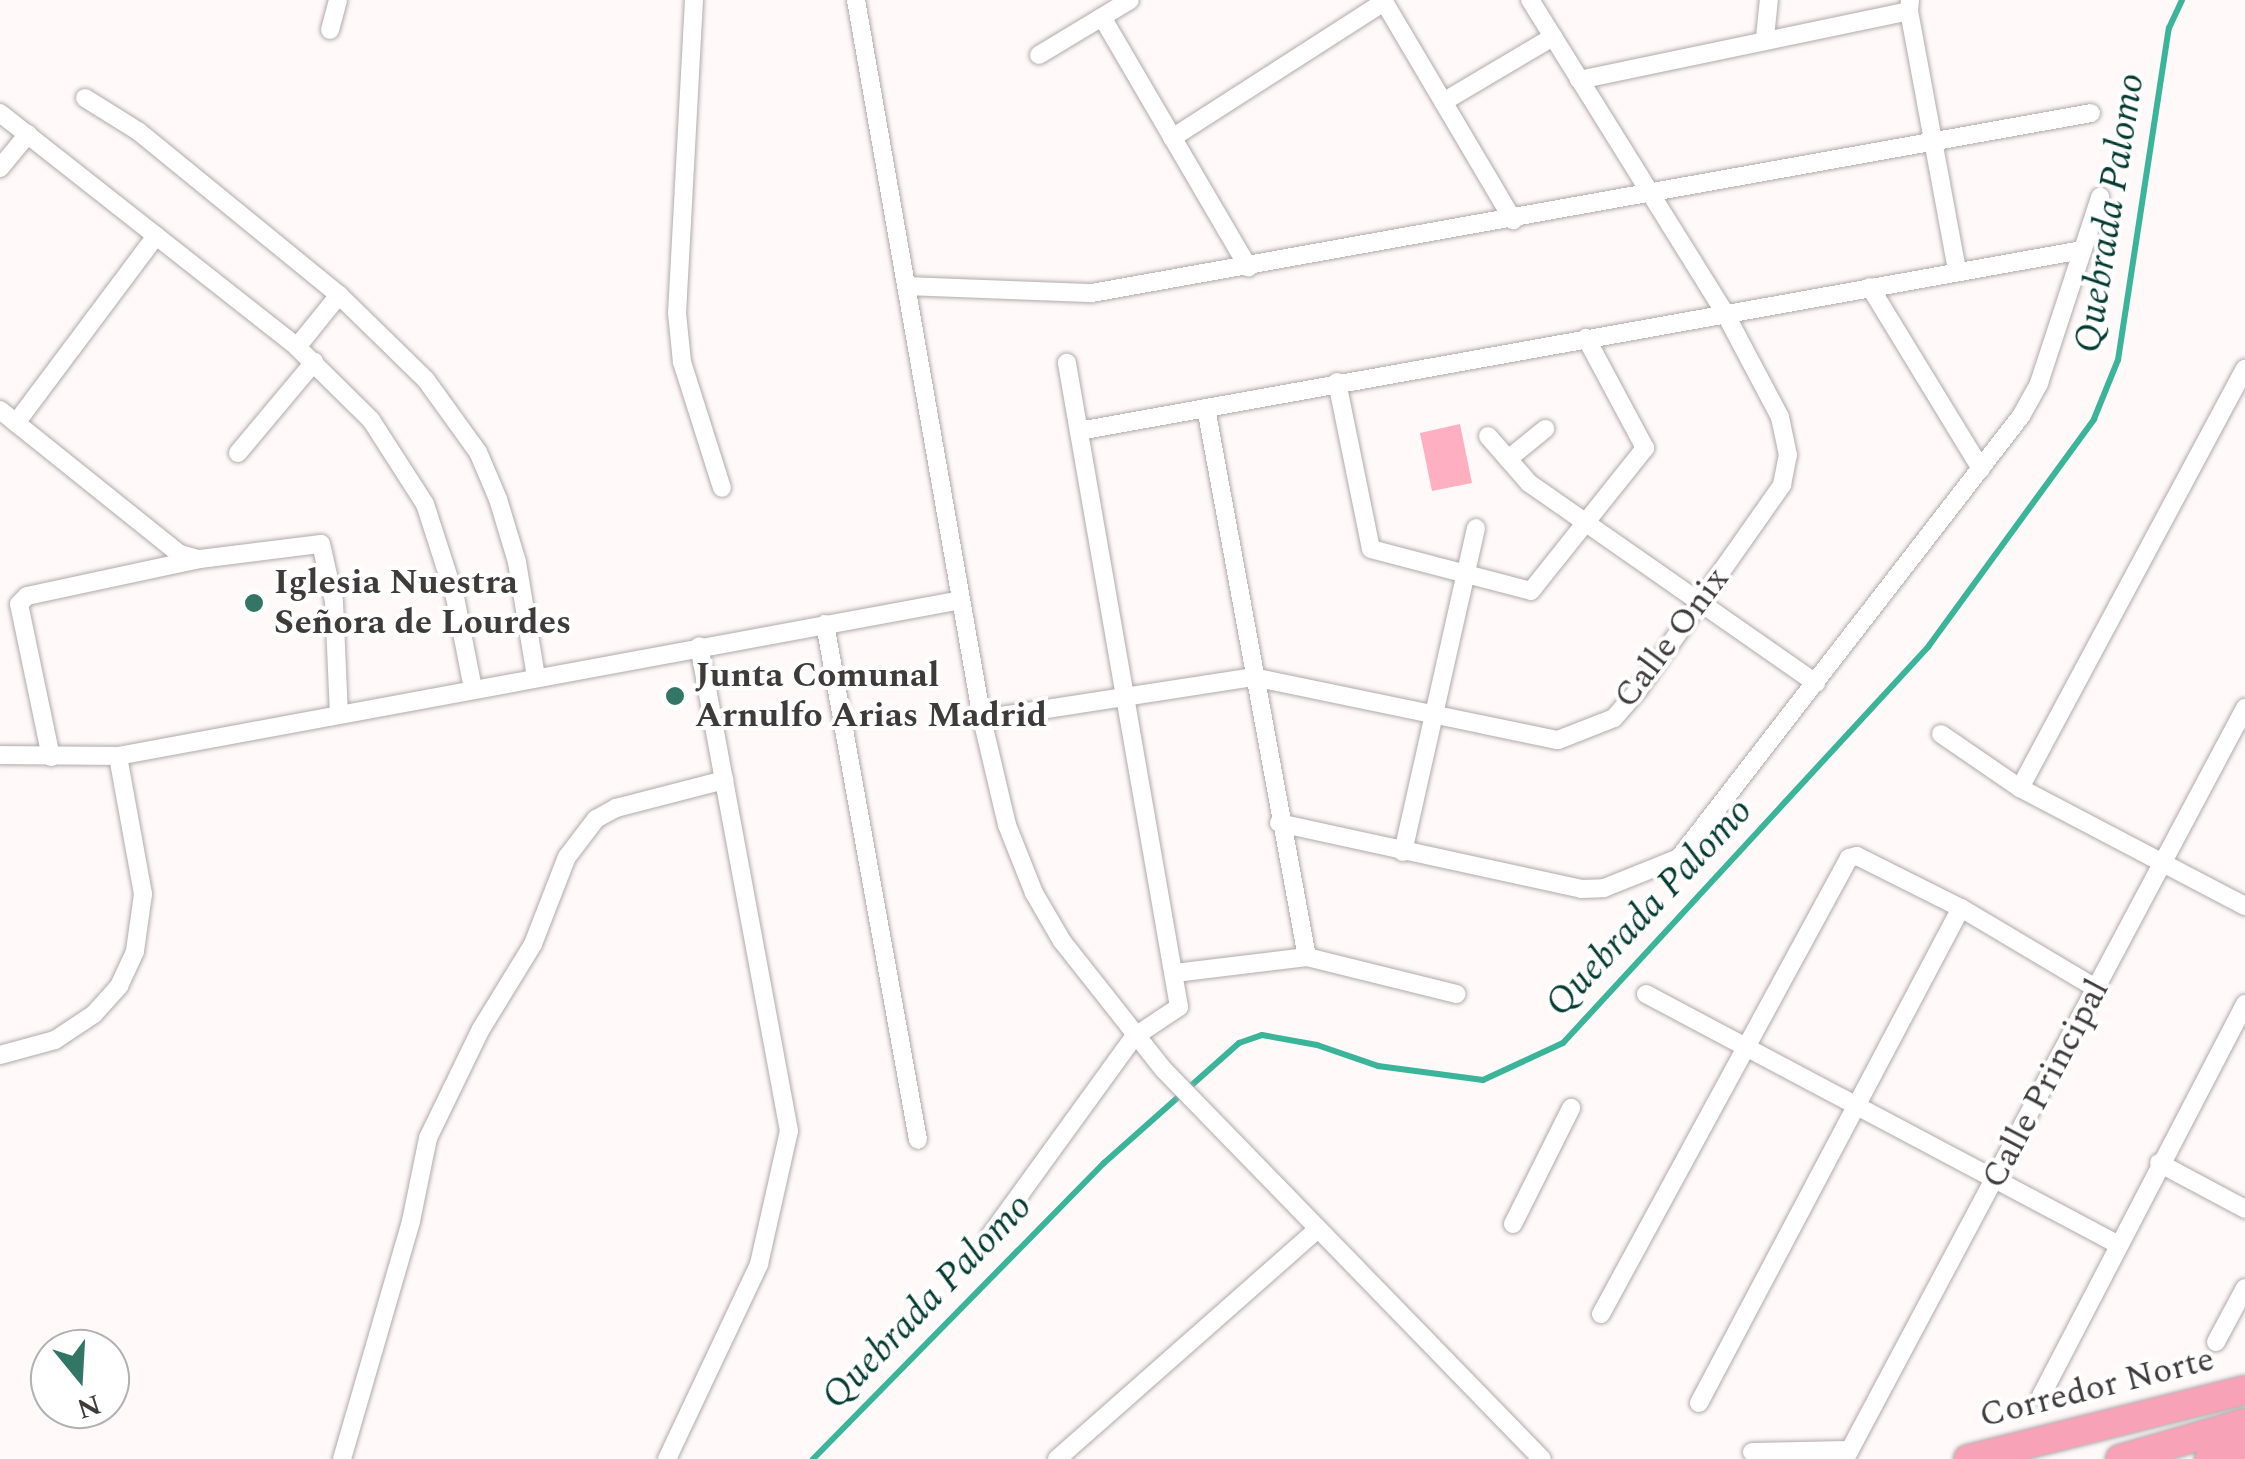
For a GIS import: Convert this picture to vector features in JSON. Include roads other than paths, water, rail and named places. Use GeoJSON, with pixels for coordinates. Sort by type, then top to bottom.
{"type":"FeatureCollection","features":[{"type":"Feature","properties":{"kind":"highway","name":"Corredor Norte"},"geometry":{"type":"LineString","coordinates":[[1968,1459],[2245,1390]]}},
{"type":"Feature","properties":{"kind":"highway","name":"Corredor Norte"},"geometry":{"type":"LineString","coordinates":[[2120,1459],[2245,1423]]}},
{"type":"Feature","properties":{"kind":"highway"},"geometry":{"type":"LineString","coordinates":[[2209,1459],[2245,1447]]}},
{"type":"Feature","properties":{"kind":"street"},"geometry":{"type":"LineString","coordinates":[[330,30],[338,0]]}},
{"type":"Feature","properties":{"kind":"street"},"geometry":{"type":"LineString","coordinates":[[694,0],[676,314],[682,362],[722,488]]}},
{"type":"Feature","properties":{"kind":"street"},"geometry":{"type":"LineString","coordinates":[[856,0],[982,719],[1006,825],[1034,894],[1134,1036],[1164,1070],[1316,1231],[1542,1459]]}},
{"type":"Feature","properties":{"kind":"street"},"geometry":{"type":"LineString","coordinates":[[1039,55],[1130,0]]}},
{"type":"Feature","properties":{"kind":"street","name":"Calle Onix"},"geometry":{"type":"LineString","coordinates":[[982,719],[1253,677],[1430,717],[1558,740],[1586,734],[1626,704],[1782,484],[1788,454],[1780,417],[1725,313],[1530,0]]}},
{"type":"Feature","properties":{"kind":"street"},"geometry":{"type":"LineString","coordinates":[[1765,38],[1769,0]]}},
{"type":"Feature","properties":{"kind":"street"},"geometry":{"type":"LineString","coordinates":[[1172,138],[1384,1],[1513,220]]}},
{"type":"Feature","properties":{"kind":"street"},"geometry":{"type":"LineString","coordinates":[[1579,80],[1909,6],[1931,143],[1957,268]]}},
{"type":"Feature","properties":{"kind":"street"},"geometry":{"type":"LineString","coordinates":[[1102,17],[1248,267]]}},
{"type":"Feature","properties":{"kind":"street"},"geometry":{"type":"LineString","coordinates":[[1443,102],[1553,37]]}},
{"type":"Feature","properties":{"kind":"street"},"geometry":{"type":"LineString","coordinates":[[85,98],[138,131],[339,295],[426,380],[478,452],[516,562],[536,677]]}},
{"type":"Feature","properties":{"kind":"street"},"geometry":{"type":"LineString","coordinates":[[0,113],[314,362],[400,456],[425,504],[455,597],[473,689]]}},
{"type":"Feature","properties":{"kind":"street"},"geometry":{"type":"LineString","coordinates":[[908,286],[1092,293],[2091,113]]}},
{"type":"Feature","properties":{"kind":"street"},"geometry":{"type":"LineString","coordinates":[[0,168],[28,134]]}},
{"type":"Feature","properties":{"kind":"street"},"geometry":{"type":"LineString","coordinates":[[1279,822],[1403,852],[1593,890],[1665,864],[1687,851],[1981,470],[2038,382],[2100,198]]}},
{"type":"Feature","properties":{"kind":"street"},"geometry":{"type":"LineString","coordinates":[[16,423],[156,236]]}},
{"type":"Feature","properties":{"kind":"street"},"geometry":{"type":"LineString","coordinates":[[1079,431],[1957,268],[2082,250]]}},
{"type":"Feature","properties":{"kind":"street"},"geometry":{"type":"LineString","coordinates":[[1870,286],[1981,470]]}},
{"type":"Feature","properties":{"kind":"street"},"geometry":{"type":"LineString","coordinates":[[297,348],[339,295]]}},
{"type":"Feature","properties":{"kind":"street"},"geometry":{"type":"LineString","coordinates":[[1337,382],[1371,549],[1465,578],[1538,589],[1645,448],[1586,338]]}},
{"type":"Feature","properties":{"kind":"street"},"geometry":{"type":"LineString","coordinates":[[238,453],[314,362]]}},
{"type":"Feature","properties":{"kind":"street"},"geometry":{"type":"LineString","coordinates":[[990,1237],[1134,1036],[1179,1007],[1068,363]]}},
{"type":"Feature","properties":{"kind":"street"},"geometry":{"type":"LineString","coordinates":[[2020,788],[2245,368]]}},
{"type":"Feature","properties":{"kind":"street"},"geometry":{"type":"LineString","coordinates":[[1206,408],[1279,822],[1307,957]]}},
{"type":"Feature","properties":{"kind":"street"},"geometry":{"type":"LineString","coordinates":[[0,410],[180,554],[200,559]]}},
{"type":"Feature","properties":{"kind":"street"},"geometry":{"type":"LineString","coordinates":[[1508,459],[1545,429]]}},
{"type":"Feature","properties":{"kind":"street"},"geometry":{"type":"LineString","coordinates":[[1488,436],[1529,483],[1816,684]]}},
{"type":"Feature","properties":{"kind":"street"},"geometry":{"type":"LineString","coordinates":[[1403,852],[1430,717],[1476,528]]}},
{"type":"Feature","properties":{"kind":"street"},"geometry":{"type":"LineString","coordinates":[[51,757],[19,604],[27,596],[200,559],[322,544],[334,602],[339,714]]}},
{"type":"Feature","properties":{"kind":"street"},"geometry":{"type":"LineString","coordinates":[[0,755],[118,756],[961,600]]}},
{"type":"Feature","properties":{"kind":"street"},"geometry":{"type":"LineString","coordinates":[[825,624],[918,1140]]}},
{"type":"Feature","properties":{"kind":"street"},"geometry":{"type":"LineString","coordinates":[[666,1459],[758,1264],[788,1143],[786,1104],[699,646]]}},
{"type":"Feature","properties":{"kind":"street","name":"Calle Principal"},"geometry":{"type":"LineString","coordinates":[[1848,1454],[2245,708]]}},
{"type":"Feature","properties":{"kind":"street"},"geometry":{"type":"LineString","coordinates":[[1941,734],[2020,788],[2245,906]]}},
{"type":"Feature","properties":{"kind":"street"},"geometry":{"type":"LineString","coordinates":[[1,1056],[55,1040],[94,1014],[119,986],[135,951],[143,894],[118,756]]}},
{"type":"Feature","properties":{"kind":"street"},"geometry":{"type":"LineString","coordinates":[[342,1459],[409,1232],[428,1138],[481,1029],[533,944],[566,858],[596,819],[616,808],[724,780]]}},
{"type":"Feature","properties":{"kind":"street"},"geometry":{"type":"LineString","coordinates":[[1601,1314],[1743,1046],[1849,858],[1961,908],[2096,988]]}},
{"type":"Feature","properties":{"kind":"street"},"geometry":{"type":"LineString","coordinates":[[1699,1403],[1961,908]]}},
{"type":"Feature","properties":{"kind":"street"},"geometry":{"type":"LineString","coordinates":[[1176,973],[1307,957],[1457,994]]}},
{"type":"Feature","properties":{"kind":"street"},"geometry":{"type":"LineString","coordinates":[[1646,994],[2117,1244]]}},
{"type":"Feature","properties":{"kind":"street"},"geometry":{"type":"LineString","coordinates":[[2040,1396],[2245,1004]]}},
{"type":"Feature","properties":{"kind":"street"},"geometry":{"type":"LineString","coordinates":[[1514,1224],[1571,1108]]}},
{"type":"Feature","properties":{"kind":"street"},"geometry":{"type":"LineString","coordinates":[[2159,1163],[2245,1209]]}},
{"type":"Feature","properties":{"kind":"street"},"geometry":{"type":"LineString","coordinates":[[1057,1459],[1316,1231]]}},
{"type":"Feature","properties":{"kind":"street"},"geometry":{"type":"LineString","coordinates":[[2216,1342],[2245,1288]]}},
{"type":"Feature","properties":{"kind":"street"},"geometry":{"type":"LineString","coordinates":[[1752,1452],[1848,1454]]}},
{"type":"Feature","properties":{"kind":"waterway","name":"Quebrada Palomo"},"geometry":{"type":"LineString","coordinates":[[813,1459],[1104,1163],[1239,1043],[1262,1035],[1317,1045],[1378,1066],[1483,1080],[1563,1043],[1928,647],[2094,419],[2118,360],[2169,28],[2182,0]]}},
{"type":"Feature","properties":{"kind":"place","name":"Iglesia Nuestra Señora de Lourdes"},"geometry":{"type":"Point","coordinates":[254,603]}},
{"type":"Feature","properties":{"kind":"place","name":"Junta Comunal Arnulfo Arias Madrid"},"geometry":{"type":"Point","coordinates":[675,696]}}]}
